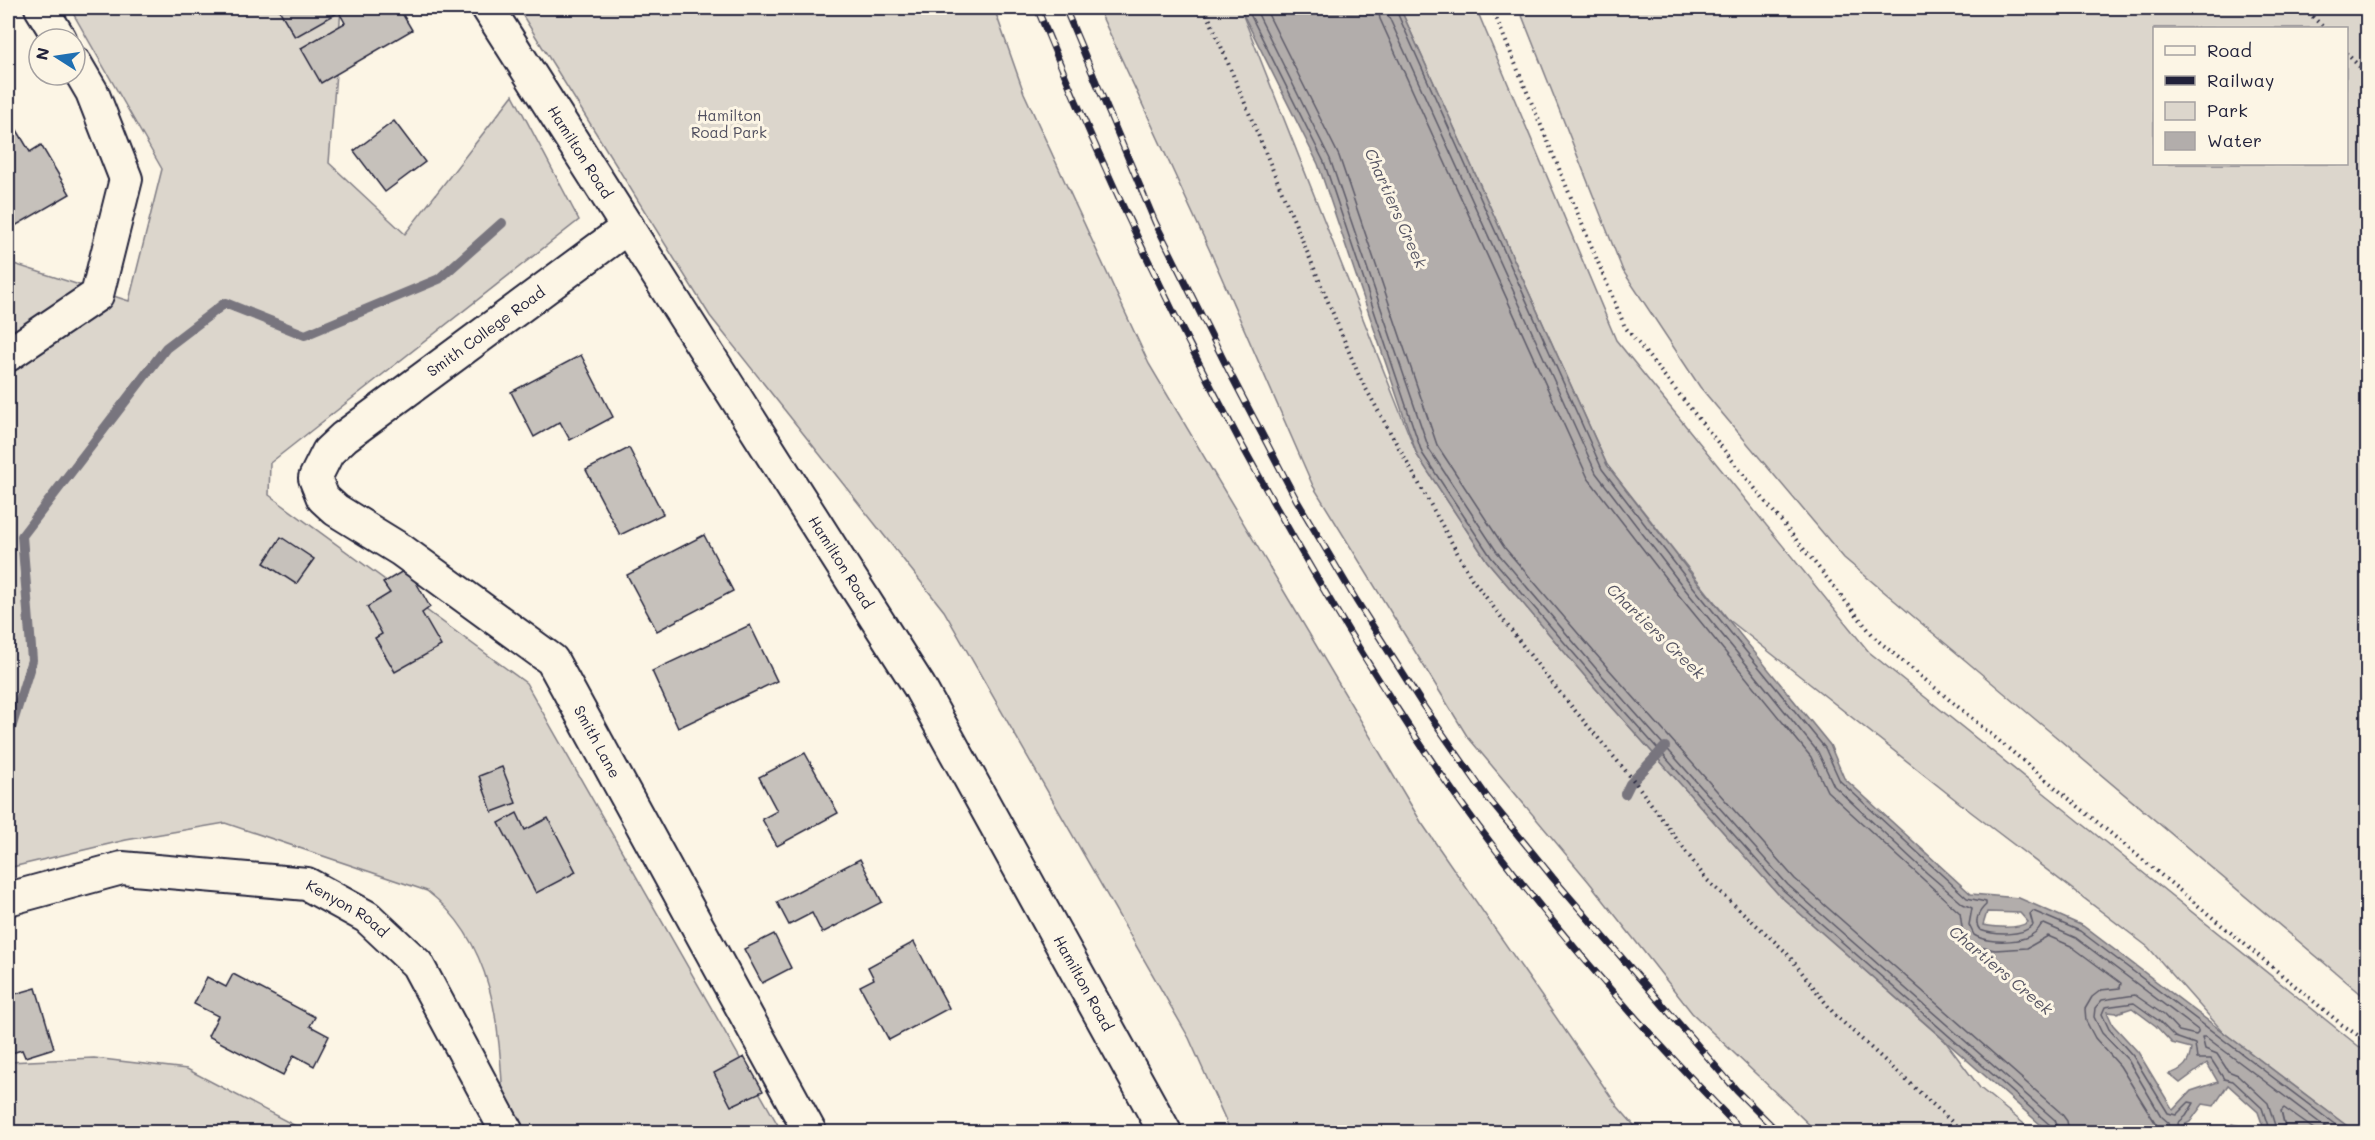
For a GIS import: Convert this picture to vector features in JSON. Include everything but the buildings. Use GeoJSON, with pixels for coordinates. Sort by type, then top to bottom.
{"type":"FeatureCollection","features":[{"type":"Feature","properties":{"kind":"street"},"geometry":{"type":"LineString","coordinates":[[41,8],[53,27]]}},
{"type":"Feature","properties":{"kind":"street","name":"Hamilton Road"},"geometry":{"type":"LineString","coordinates":[[488,8],[919,686],[1165,1132]]}},
{"type":"Feature","properties":{"kind":"street"},"geometry":{"type":"LineString","coordinates":[[8,355],[97,295],[126,179],[87,83]]}},
{"type":"Feature","properties":{"kind":"street","name":"Smith College Road"},"geometry":{"type":"LineString","coordinates":[[344,437],[628,227]]}},
{"type":"Feature","properties":{"kind":"street","name":"Smith Lane"},"geometry":{"type":"LineString","coordinates":[[344,437],[328,452],[315,478],[323,498],[336,510],[401,550],[552,660],[810,1132]]}},
{"type":"Feature","properties":{"kind":"street","name":"Kenyon Road"},"geometry":{"type":"LineString","coordinates":[[8,899],[122,868],[307,884],[367,917],[417,964],[507,1132]]}},
{"type":"Feature","properties":{"kind":"path"},"geometry":{"type":"LineString","coordinates":[[1205,8],[1360,378],[1472,579],[1546,676],[1633,780],[1706,879],[1786,952],[1835,1015],[1963,1132]]}},
{"type":"Feature","properties":{"kind":"path"},"geometry":{"type":"LineString","coordinates":[[1492,8],[1625,327],[1876,639],[2314,1001],[2367,1042]]}},
{"type":"Feature","properties":{"kind":"path"},"geometry":{"type":"LineString","coordinates":[[2304,8],[2323,27]]}},
{"type":"Feature","properties":{"kind":"path"},"geometry":{"type":"LineString","coordinates":[[2348,55],[2367,75]]}},
{"type":"Feature","properties":{"kind":"green space"},"geometry":{"type":"Polygon","coordinates":[[[70,8],[341,8],[329,163],[405,234],[513,95],[579,220],[270,463],[269,495],[526,683],[782,1132],[505,1132],[498,1033],[483,970],[470,941],[452,914],[427,891],[225,823],[126,840],[8,868],[8,262],[129,301],[162,169],[87,38],[87,27],[81,27],[70,8]]]}},
{"type":"Feature","properties":{"kind":"green space","name":"Hamilton Road Park"},"geometry":{"type":"Polygon","coordinates":[[[518,8],[994,8],[1024,93],[1149,364],[1421,822],[1618,1107],[1640,1132],[1231,1132],[1189,1038],[944,611],[710,316],[518,8]]]}},
{"type":"Feature","properties":{"kind":"green space"},"geometry":{"type":"Polygon","coordinates":[[[1098,8],[1240,8],[1417,455],[1487,561],[1589,681],[1779,895],[1945,1041],[1980,1088],[2034,1132],[1817,1132],[1692,1013],[1589,882],[1467,736],[1313,486],[1210,251],[1098,8]]]}},
{"type":"Feature","properties":{"kind":"green space"},"geometry":{"type":"Polygon","coordinates":[[[1400,8],[1476,8],[1616,340],[1869,652],[2367,1053],[2367,1132],[2355,1132],[2224,1033],[2148,947],[1971,812],[1728,619],[1607,465],[1400,8]]]}},
{"type":"Feature","properties":{"kind":"green space"},"geometry":{"type":"Polygon","coordinates":[[[1519,8],[2367,8],[2367,999],[1844,558],[1700,387],[1623,271],[1519,8]]]}},
{"type":"Feature","properties":{"kind":"green space"},"geometry":{"type":"Polygon","coordinates":[[[94,1058],[187,1069],[307,1132],[8,1132],[8,1062],[94,1058]]]}},
{"type":"Feature","properties":{"kind":"water","name":"Chartiers Creek"},"geometry":{"type":"Polygon","coordinates":[[[1240,8],[1400,8],[1607,465],[1695,579],[1830,745],[1844,778],[1971,894],[2019,898],[2083,926],[2355,1132],[2265,1132],[2258,1112],[2228,1085],[2214,1106],[2203,1104],[2190,1122],[2182,1126],[2188,1132],[2049,1132],[1779,895],[1589,681],[1487,561],[1417,455],[1318,164],[1240,8]],[[1987,912],[1983,925],[2012,927],[2028,922],[2020,913],[1987,912]],[[2132,1008],[2117,1013],[2107,1012],[2113,1025],[2138,1052],[2173,1110],[2191,1091],[2218,1082],[2207,1063],[2180,1083],[2169,1074],[2185,1065],[2191,1048],[2172,1043],[2156,1026],[2132,1008]]]}},
{"type":"Feature","properties":{"kind":"water"},"geometry":{"type":"Polygon","coordinates":[[[2232,1124],[2265,1132],[2228,1132],[2232,1124]]]}},
{"type":"Feature","properties":{"kind":"waterway"},"geometry":{"type":"LineString","coordinates":[[8,738],[32,660],[22,536],[166,348],[225,303],[305,335],[439,279],[502,223]]}},
{"type":"Feature","properties":{"kind":"waterway"},"geometry":{"type":"LineString","coordinates":[[1625,794],[1630,784],[1665,747]]}},
{"type":"Feature","properties":{"kind":"railway"},"geometry":{"type":"LineString","coordinates":[[1037,8],[1099,155],[1203,371],[1278,511],[1374,673],[1454,793],[1570,943],[1672,1058],[1743,1132]]}},
{"type":"Feature","properties":{"kind":"railway"},"geometry":{"type":"LineString","coordinates":[[1065,8],[1155,222],[1296,499],[1356,600],[1424,707],[1487,797],[1553,878],[1737,1091],[1778,1132]]}}]}
